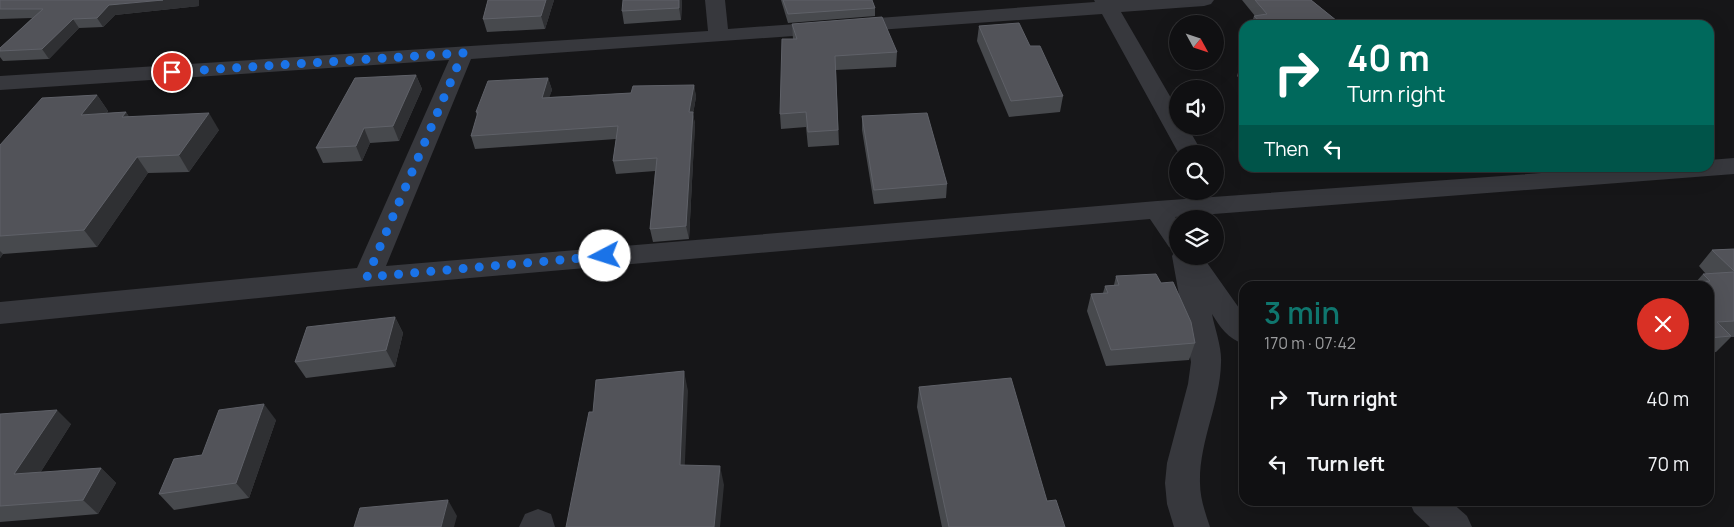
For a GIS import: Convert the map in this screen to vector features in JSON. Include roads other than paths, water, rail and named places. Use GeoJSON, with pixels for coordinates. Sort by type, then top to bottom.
{"type":"FeatureCollection","features":[{"type":"Feature","properties":{"kind":"street"},"geometry":{"type":"LineString","coordinates":[[715,0],[719,36]]}},
{"type":"Feature","properties":{"kind":"street"},"geometry":{"type":"LineString","coordinates":[[0,83],[719,36],[1106,4],[1204,0]]}},
{"type":"Feature","properties":{"kind":"street"},"geometry":{"type":"LineString","coordinates":[[1106,4],[1186,145]]}},
{"type":"Feature","properties":{"kind":"street"},"geometry":{"type":"LineString","coordinates":[[367,277],[463,53]]}},
{"type":"Feature","properties":{"kind":"street"},"geometry":{"type":"LineString","coordinates":[[1714,167],[1734,166]]}},
{"type":"Feature","properties":{"kind":"street"},"geometry":{"type":"LineString","coordinates":[[1224,198],[1637,172]]}},
{"type":"Feature","properties":{"kind":"street"},"geometry":{"type":"LineString","coordinates":[[0,313],[367,277],[1157,209],[1205,200]]}},
{"type":"Feature","properties":{"kind":"street"},"geometry":{"type":"LineString","coordinates":[[1157,209],[1169,227]]}},
{"type":"Feature","properties":{"kind":"street"},"geometry":{"type":"LineString","coordinates":[[1189,265],[1206,360],[1203,393],[1186,445],[1181,480],[1188,517],[1192,527]]}},
{"type":"Feature","properties":{"kind":"street"},"geometry":{"type":"LineString","coordinates":[[1193,265],[1239,329]]}},
{"type":"Feature","properties":{"kind":"street"},"geometry":{"type":"LineString","coordinates":[[1431,506],[1454,527]]}}]}
